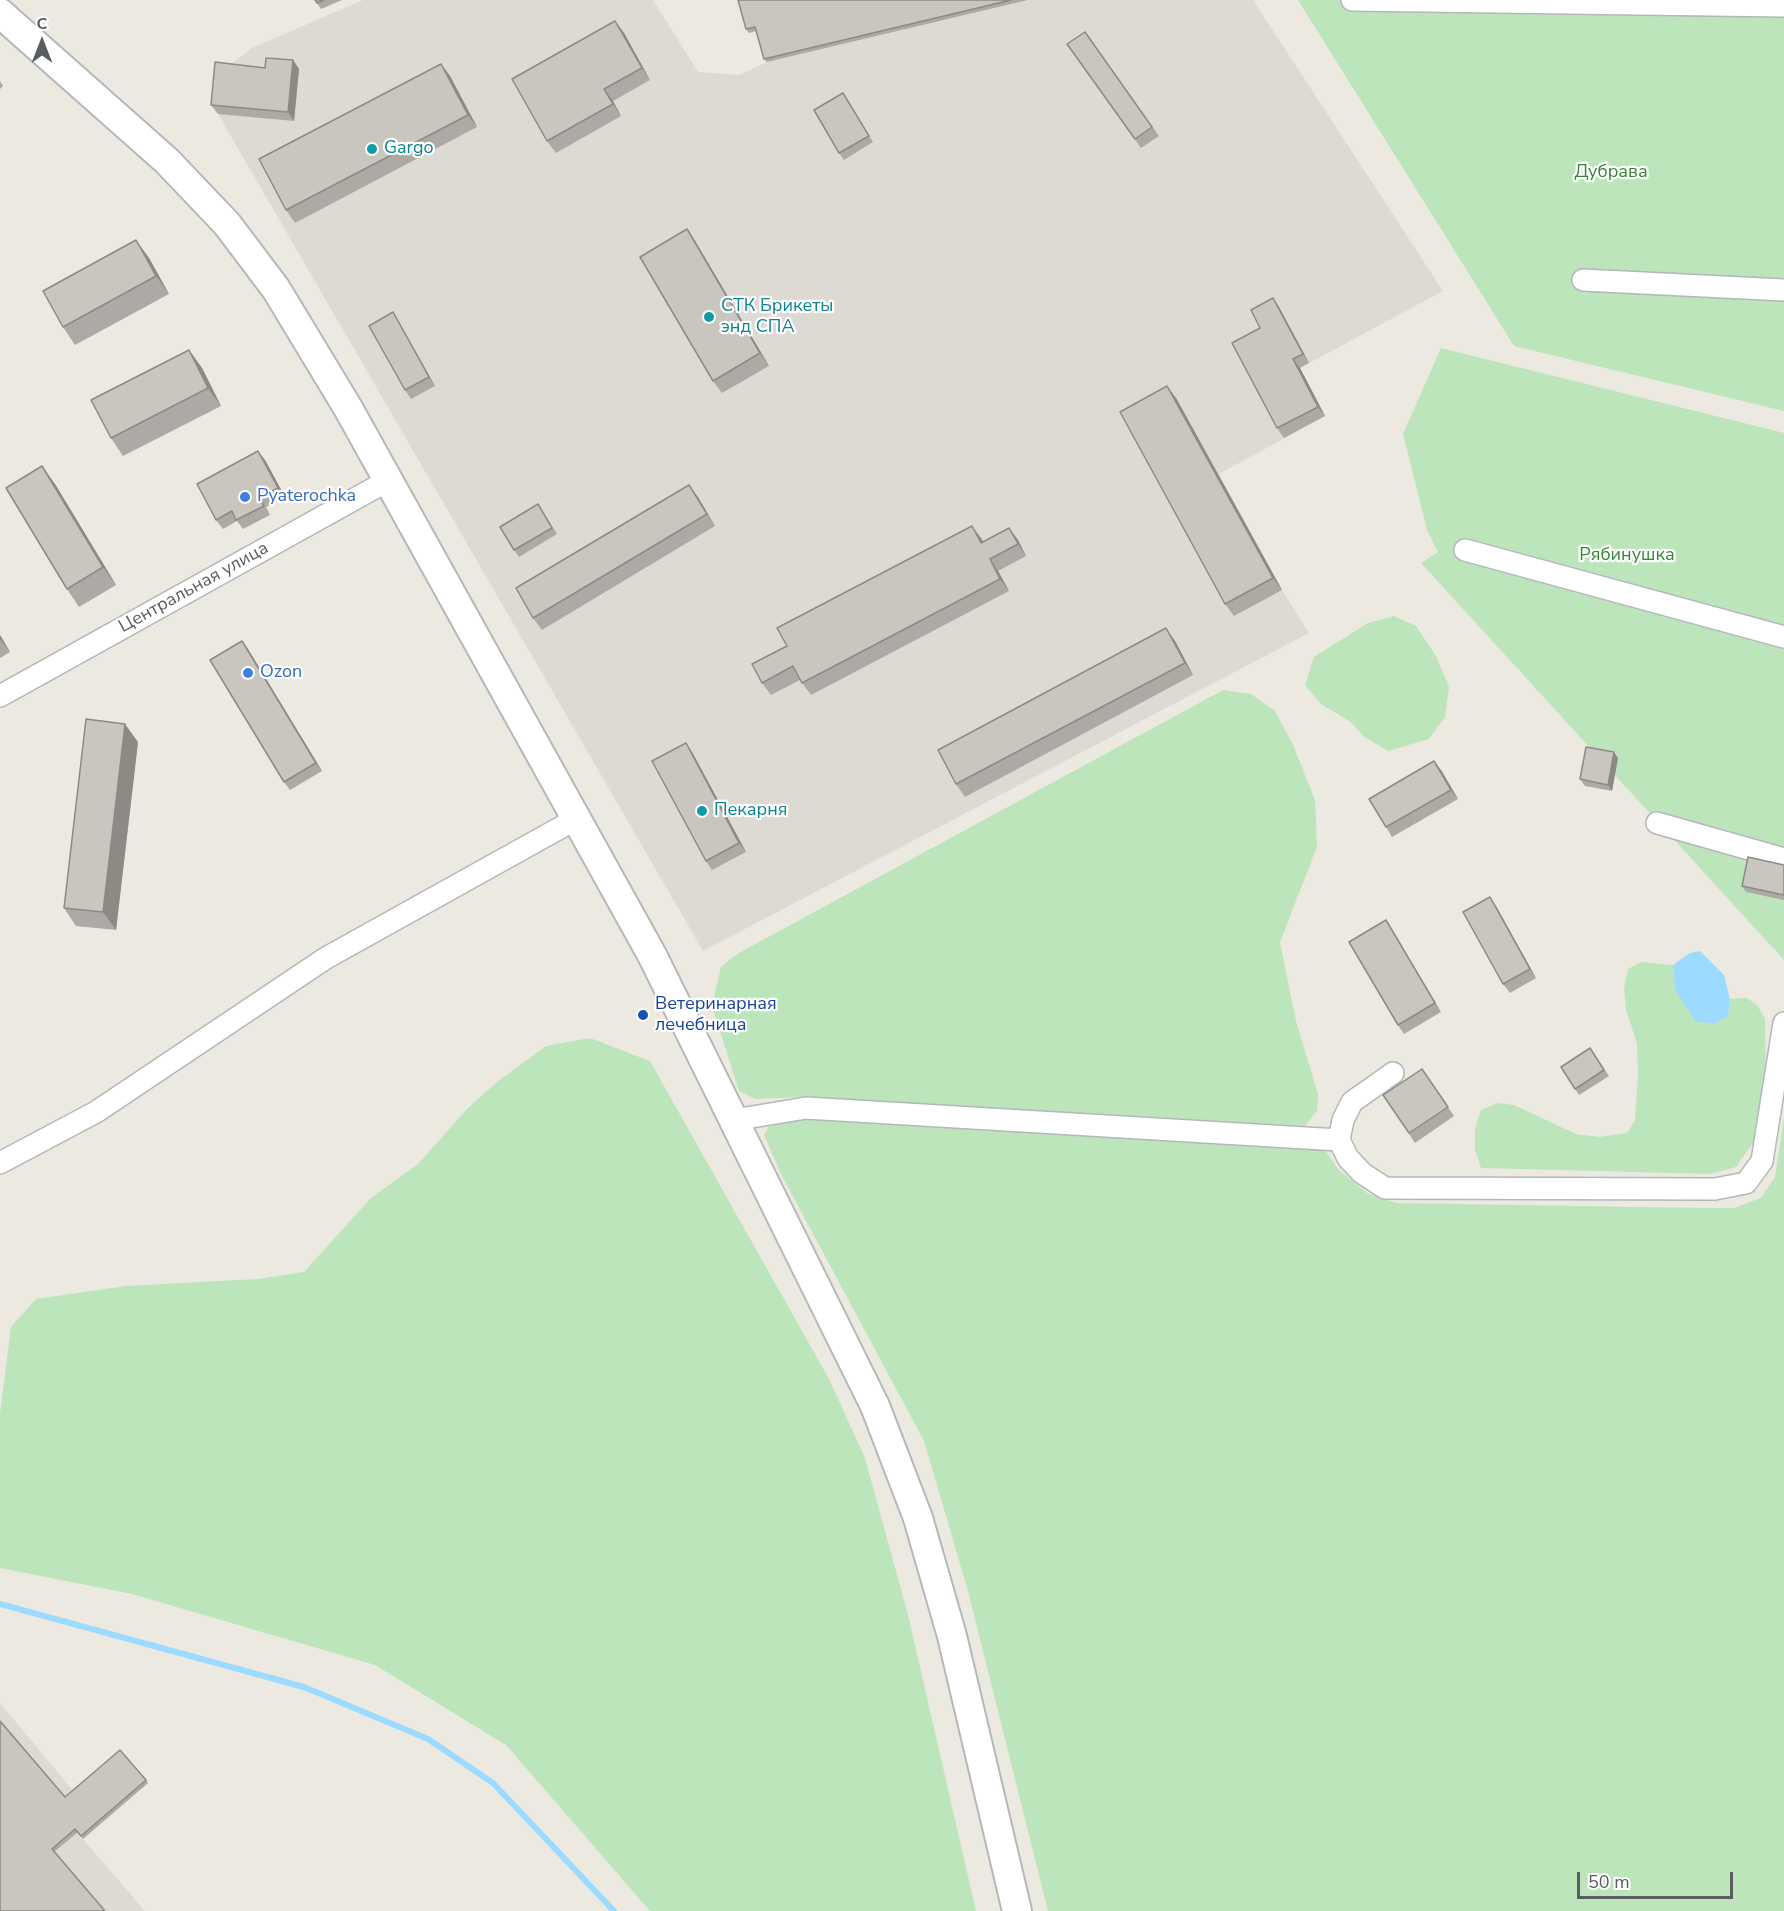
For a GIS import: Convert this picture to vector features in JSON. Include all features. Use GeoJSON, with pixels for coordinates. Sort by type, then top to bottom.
{"type":"FeatureCollection","features":[{"type":"Feature","properties":{"kind":"street"},"geometry":{"type":"LineString","coordinates":[[1352,0],[1784,6]]}},
{"type":"Feature","properties":{"kind":"street"},"geometry":{"type":"LineString","coordinates":[[0,13],[167,161],[227,224],[276,289],[348,408],[652,955],[874,1406],[918,1518],[952,1636],[1017,1911]]}},
{"type":"Feature","properties":{"kind":"street"},"geometry":{"type":"LineString","coordinates":[[1583,280],[1784,290]]}},
{"type":"Feature","properties":{"kind":"street","name":"Центральная улица"},"geometry":{"type":"LineString","coordinates":[[0,696],[387,481]]}},
{"type":"Feature","properties":{"kind":"street"},"geometry":{"type":"LineString","coordinates":[[1465,550],[1784,637]]}},
{"type":"Feature","properties":{"kind":"street"},"geometry":{"type":"LineString","coordinates":[[0,1163],[96,1113],[326,958],[576,819]]}},
{"type":"Feature","properties":{"kind":"street"},"geometry":{"type":"LineString","coordinates":[[1657,823],[1784,859]]}},
{"type":"Feature","properties":{"kind":"street"},"geometry":{"type":"LineString","coordinates":[[1393,1073],[1352,1102],[1343,1120],[1339,1140],[1348,1158],[1362,1173],[1385,1188],[1715,1189],[1746,1183],[1762,1161],[1784,1023]]}},
{"type":"Feature","properties":{"kind":"street"},"geometry":{"type":"LineString","coordinates":[[734,1120],[806,1108],[1339,1140]]}},
{"type":"Feature","properties":{"kind":"shaded area"},"geometry":{"type":"Polygon","coordinates":[[[363,0],[653,0],[698,72],[740,75],[767,62],[1028,0],[1253,0],[1443,291],[1300,368],[1325,416],[1219,474],[1282,590],[1309,633],[703,951],[218,114],[221,72],[252,48],[363,0]]]}},
{"type":"Feature","properties":{"kind":"shaded area"},"geometry":{"type":"Polygon","coordinates":[[[0,1703],[75,1793],[122,1753],[148,1783],[83,1839],[145,1911],[0,1911],[0,1703]]]}},
{"type":"Feature","properties":{"kind":"green space","name":"Дубрава"},"geometry":{"type":"Polygon","coordinates":[[[1298,0],[1784,0],[1784,411],[1514,346],[1298,0]]]}},
{"type":"Feature","properties":{"kind":"green space","name":"Рябинушка"},"geometry":{"type":"Polygon","coordinates":[[[1441,348],[1784,433],[1784,960],[1421,563],[1438,552],[1427,530],[1403,434],[1441,348]]]}},
{"type":"Feature","properties":{"kind":"green space"},"geometry":{"type":"Polygon","coordinates":[[[1394,616],[1416,626],[1436,656],[1449,687],[1445,717],[1429,739],[1388,751],[1363,736],[1351,722],[1321,704],[1305,685],[1314,657],[1368,623],[1394,616]]]}},
{"type":"Feature","properties":{"kind":"green space"},"geometry":{"type":"Polygon","coordinates":[[[1223,690],[1251,694],[1275,711],[1293,745],[1315,800],[1317,847],[1280,942],[1296,1021],[1318,1094],[1317,1111],[1305,1126],[804,1097],[755,1099],[739,1091],[712,1006],[721,967],[737,954],[1223,690]]]}},
{"type":"Feature","properties":{"kind":"green space"},"geometry":{"type":"Polygon","coordinates":[[[1641,962],[1673,965],[1675,990],[1728,1016],[1730,999],[1747,998],[1757,1005],[1765,1019],[1766,1073],[1753,1143],[1736,1167],[1710,1174],[1481,1168],[1475,1150],[1475,1128],[1481,1110],[1497,1103],[1514,1105],[1576,1134],[1599,1137],[1627,1133],[1635,1120],[1638,1076],[1637,1043],[1626,1010],[1624,989],[1628,969],[1641,962]]]}},
{"type":"Feature","properties":{"kind":"green space"},"geometry":{"type":"Polygon","coordinates":[[[590,1038],[650,1061],[829,1379],[865,1458],[908,1615],[976,1911],[650,1911],[506,1745],[375,1665],[132,1594],[0,1568],[0,1414],[11,1327],[36,1299],[126,1286],[258,1279],[304,1272],[371,1198],[418,1164],[468,1108],[497,1082],[546,1046],[590,1038]]]}},
{"type":"Feature","properties":{"kind":"green space"},"geometry":{"type":"Polygon","coordinates":[[[807,1114],[1317,1147],[1325,1150],[1338,1169],[1367,1193],[1396,1203],[1699,1208],[1734,1208],[1761,1198],[1775,1177],[1784,1118],[1784,1911],[1048,1911],[968,1591],[924,1441],[781,1174],[764,1135],[772,1121],[807,1114]]]}},
{"type":"Feature","properties":{"kind":"water"},"geometry":{"type":"Polygon","coordinates":[[[1700,951],[1724,975],[1730,999],[1728,1016],[1715,1023],[1696,1022],[1675,990],[1673,965],[1690,953],[1700,951]]]}},
{"type":"Feature","properties":{"kind":"building"},"geometry":{"type":"Polygon","coordinates":[[[738,0],[1011,0],[764,59],[755,27],[746,29],[738,0]]]}},
{"type":"Feature","properties":{"kind":"building"},"geometry":{"type":"Polygon","coordinates":[[[615,21],[642,68],[604,89],[613,104],[547,141],[512,79],[615,21]]]}},
{"type":"Feature","properties":{"kind":"building"},"geometry":{"type":"Polygon","coordinates":[[[1085,32],[1152,127],[1135,139],[1067,44],[1085,32]]]}},
{"type":"Feature","properties":{"kind":"building"},"geometry":{"type":"Polygon","coordinates":[[[266,58],[293,60],[288,112],[211,105],[215,62],[265,68],[266,58]]]}},
{"type":"Feature","properties":{"kind":"building","name":"Gargo"},"geometry":{"type":"Polygon","coordinates":[[[441,64],[468,115],[286,210],[259,159],[441,64]]]}},
{"type":"Feature","properties":{"kind":"building"},"geometry":{"type":"Polygon","coordinates":[[[843,93],[869,136],[839,153],[814,110],[843,93]]]}},
{"type":"Feature","properties":{"kind":"building","name":"СТК Брикеты энд СПА"},"geometry":{"type":"Polygon","coordinates":[[[687,229],[760,353],[713,381],[640,257],[687,229]]]}},
{"type":"Feature","properties":{"kind":"building"},"geometry":{"type":"Polygon","coordinates":[[[136,240],[156,276],[63,327],[43,291],[136,240]]]}},
{"type":"Feature","properties":{"kind":"building"},"geometry":{"type":"Polygon","coordinates":[[[1273,298],[1303,354],[1293,359],[1318,407],[1277,428],[1232,343],[1260,328],[1251,310],[1273,298]]]}},
{"type":"Feature","properties":{"kind":"building"},"geometry":{"type":"Polygon","coordinates":[[[393,312],[429,377],[405,390],[369,326],[393,312]]]}},
{"type":"Feature","properties":{"kind":"building"},"geometry":{"type":"Polygon","coordinates":[[[189,350],[208,388],[111,438],[91,400],[189,350]]]}},
{"type":"Feature","properties":{"kind":"building"},"geometry":{"type":"Polygon","coordinates":[[[1167,386],[1273,578],[1225,604],[1120,412],[1167,386]]]}},
{"type":"Feature","properties":{"kind":"building"},"geometry":{"type":"Polygon","coordinates":[[[258,451],[278,488],[259,498],[264,506],[236,520],[232,511],[216,520],[197,484],[258,451]]]}},
{"type":"Feature","properties":{"kind":"building"},"geometry":{"type":"Polygon","coordinates":[[[42,466],[103,567],[67,589],[6,488],[42,466]]]}},
{"type":"Feature","properties":{"kind":"building"},"geometry":{"type":"Polygon","coordinates":[[[689,485],[707,514],[533,618],[516,588],[689,485]]]}},
{"type":"Feature","properties":{"kind":"building"},"geometry":{"type":"Polygon","coordinates":[[[538,504],[552,528],[514,550],[500,527],[538,504]]]}},
{"type":"Feature","properties":{"kind":"building"},"geometry":{"type":"Polygon","coordinates":[[[972,526],[981,543],[1009,528],[1018,544],[990,559],[1000,579],[802,683],[793,666],[762,683],[752,664],[787,646],[777,628],[972,526]]]}},
{"type":"Feature","properties":{"kind":"building"},"geometry":{"type":"Polygon","coordinates":[[[1166,628],[1185,663],[956,784],[938,750],[1166,628]]]}},
{"type":"Feature","properties":{"kind":"building"},"geometry":{"type":"Polygon","coordinates":[[[242,641],[316,763],[284,782],[210,660],[242,641]]]}},
{"type":"Feature","properties":{"kind":"building"},"geometry":{"type":"Polygon","coordinates":[[[86,719],[125,724],[103,912],[64,908],[86,719]]]}},
{"type":"Feature","properties":{"kind":"building","name":"Пекарня"},"geometry":{"type":"Polygon","coordinates":[[[686,743],[739,843],[706,861],[652,761],[686,743]]]}},
{"type":"Feature","properties":{"kind":"building"},"geometry":{"type":"Polygon","coordinates":[[[1586,747],[1614,752],[1608,785],[1580,779],[1586,747]]]}},
{"type":"Feature","properties":{"kind":"building"},"geometry":{"type":"Polygon","coordinates":[[[1434,761],[1451,790],[1386,827],[1369,799],[1434,761]]]}},
{"type":"Feature","properties":{"kind":"building"},"geometry":{"type":"Polygon","coordinates":[[[1748,857],[1784,865],[1784,895],[1742,886],[1748,857]]]}},
{"type":"Feature","properties":{"kind":"building"},"geometry":{"type":"Polygon","coordinates":[[[1490,897],[1530,969],[1503,984],[1463,912],[1490,897]]]}},
{"type":"Feature","properties":{"kind":"building"},"geometry":{"type":"Polygon","coordinates":[[[1386,920],[1435,1003],[1398,1025],[1349,942],[1386,920]]]}},
{"type":"Feature","properties":{"kind":"building"},"geometry":{"type":"Polygon","coordinates":[[[1590,1048],[1604,1070],[1575,1089],[1561,1067],[1590,1048]]]}},
{"type":"Feature","properties":{"kind":"building"},"geometry":{"type":"Polygon","coordinates":[[[1422,1069],[1448,1107],[1409,1133],[1383,1095],[1422,1069]]]}},
{"type":"Feature","properties":{"kind":"building"},"geometry":{"type":"Polygon","coordinates":[[[0,1721],[65,1797],[120,1750],[146,1780],[81,1836],[75,1829],[52,1849],[105,1911],[0,1911],[0,1721]]]}},
{"type":"Feature","properties":{"kind":"waterway"},"geometry":{"type":"LineString","coordinates":[[0,1604],[304,1687],[428,1739],[493,1783],[614,1911]]}},
{"type":"Feature","properties":{"kind":"place","name":"Gargo"},"geometry":{"type":"Point","coordinates":[372,149]}},
{"type":"Feature","properties":{"kind":"place","name":"СТК Брикеты энд СПА"},"geometry":{"type":"Point","coordinates":[709,317]}},
{"type":"Feature","properties":{"kind":"place","name":"Pyaterochka"},"geometry":{"type":"Point","coordinates":[245,497]}},
{"type":"Feature","properties":{"kind":"place","name":"Ozon"},"geometry":{"type":"Point","coordinates":[248,673]}},
{"type":"Feature","properties":{"kind":"place","name":"Пекарня"},"geometry":{"type":"Point","coordinates":[702,811]}},
{"type":"Feature","properties":{"kind":"place","name":"Ветеринарная лечебница"},"geometry":{"type":"Point","coordinates":[643,1015]}}]}
